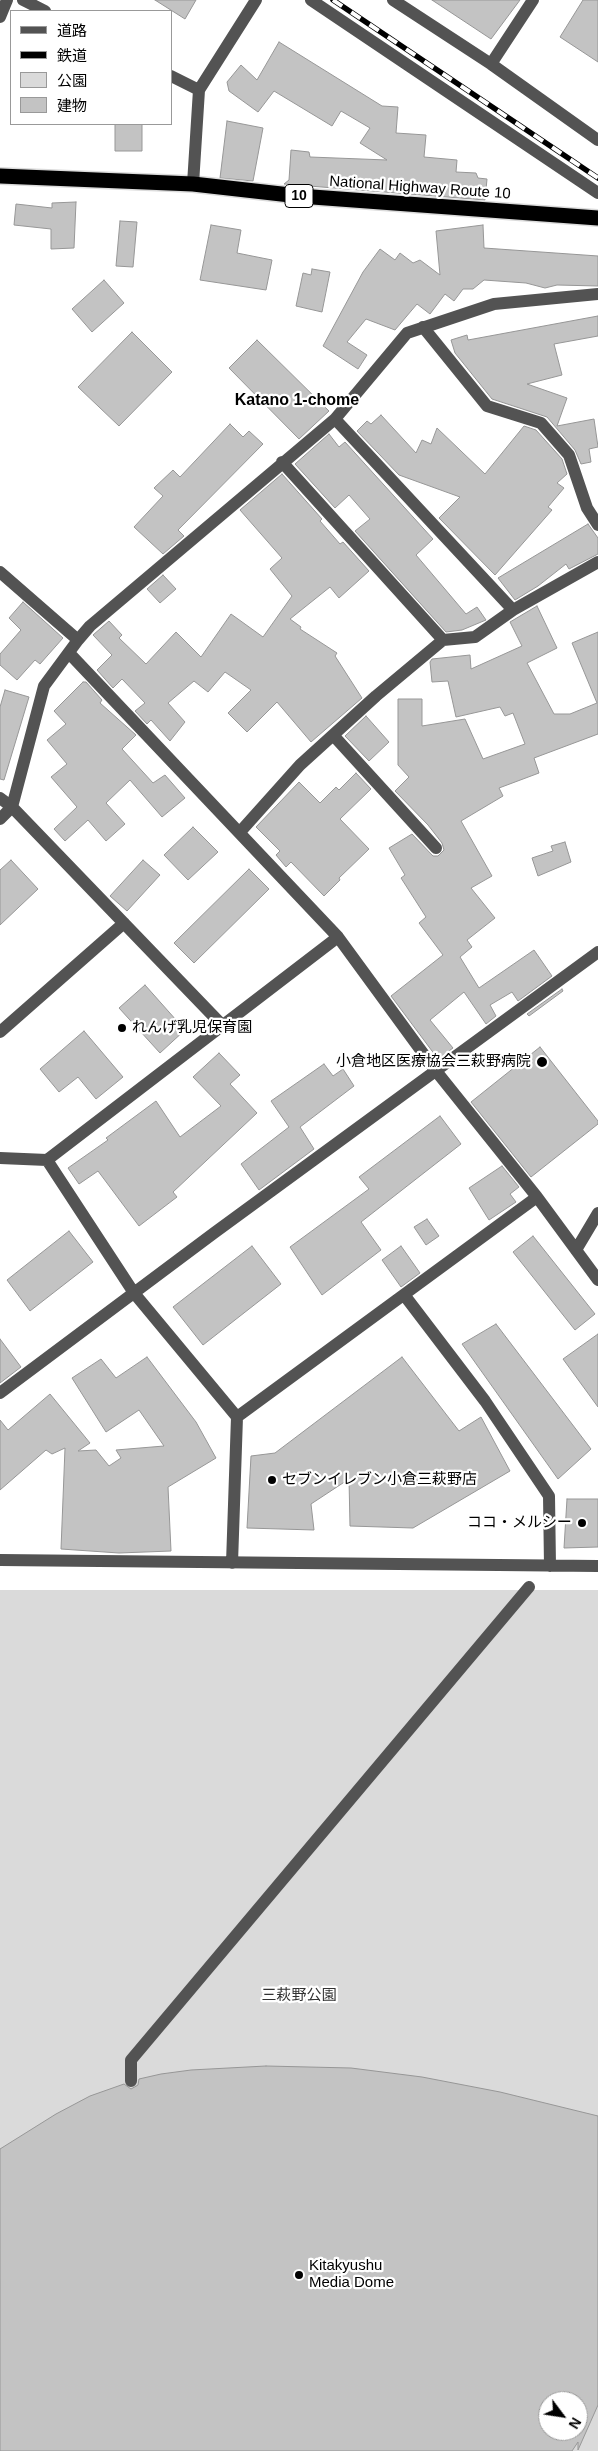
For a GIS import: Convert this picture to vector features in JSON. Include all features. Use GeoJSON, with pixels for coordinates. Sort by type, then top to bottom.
{"type":"FeatureCollection","features":[{"type":"Feature","properties":{"kind":"highway","name":"National Highway Route 10"},"geometry":{"type":"LineString","coordinates":[[0,176],[193,184],[309,197],[598,218]]}},
{"type":"Feature","properties":{"kind":"street"},"geometry":{"type":"LineString","coordinates":[[0,17],[7,0]]}},
{"type":"Feature","properties":{"kind":"street"},"geometry":{"type":"LineString","coordinates":[[23,0],[43,10]]}},
{"type":"Feature","properties":{"kind":"street"},"geometry":{"type":"LineString","coordinates":[[193,184],[199,90],[256,0]]}},
{"type":"Feature","properties":{"kind":"street"},"geometry":{"type":"LineString","coordinates":[[310,0],[598,193]]}},
{"type":"Feature","properties":{"kind":"street"},"geometry":{"type":"LineString","coordinates":[[393,0],[491,64],[598,140]]}},
{"type":"Feature","properties":{"kind":"street"},"geometry":{"type":"LineString","coordinates":[[491,64],[533,0]]}},
{"type":"Feature","properties":{"kind":"street"},"geometry":{"type":"LineString","coordinates":[[172,76],[199,90]]}},
{"type":"Feature","properties":{"kind":"street"},"geometry":{"type":"LineString","coordinates":[[0,819],[12,807],[44,686],[78,640],[90,626],[335,419],[407,333],[494,304],[598,294]]}},
{"type":"Feature","properties":{"kind":"street"},"geometry":{"type":"LineString","coordinates":[[423,327],[487,406],[541,423],[569,455],[587,508],[598,525]]}},
{"type":"Feature","properties":{"kind":"street"},"geometry":{"type":"LineString","coordinates":[[335,419],[513,610]]}},
{"type":"Feature","properties":{"kind":"street"},"geometry":{"type":"LineString","coordinates":[[282,462],[443,640]]}},
{"type":"Feature","properties":{"kind":"street"},"geometry":{"type":"LineString","coordinates":[[240,832],[300,765],[443,640],[475,636],[513,610],[598,562]]}},
{"type":"Feature","properties":{"kind":"street"},"geometry":{"type":"LineString","coordinates":[[0,572],[78,640]]}},
{"type":"Feature","properties":{"kind":"street"},"geometry":{"type":"LineString","coordinates":[[69,653],[338,936],[436,1071],[537,1197],[598,1280]]}},
{"type":"Feature","properties":{"kind":"street"},"geometry":{"type":"LineString","coordinates":[[333,735],[436,848]]}},
{"type":"Feature","properties":{"kind":"street"},"geometry":{"type":"LineString","coordinates":[[0,798],[12,807],[221,1024]]}},
{"type":"Feature","properties":{"kind":"street"},"geometry":{"type":"LineString","coordinates":[[0,1032],[124,923]]}},
{"type":"Feature","properties":{"kind":"street"},"geometry":{"type":"LineString","coordinates":[[0,1158],[47,1160],[221,1024],[338,936]]}},
{"type":"Feature","properties":{"kind":"street"},"geometry":{"type":"LineString","coordinates":[[0,1393],[598,952]]}},
{"type":"Feature","properties":{"kind":"street"},"geometry":{"type":"LineString","coordinates":[[47,1160],[134,1293],[238,1417],[232,1563]]}},
{"type":"Feature","properties":{"kind":"street"},"geometry":{"type":"LineString","coordinates":[[238,1417],[405,1296],[537,1197]]}},
{"type":"Feature","properties":{"kind":"street"},"geometry":{"type":"LineString","coordinates":[[576,1250],[598,1213]]}},
{"type":"Feature","properties":{"kind":"street"},"geometry":{"type":"LineString","coordinates":[[405,1296],[485,1400],[549,1496],[550,1566]]}},
{"type":"Feature","properties":{"kind":"street"},"geometry":{"type":"LineString","coordinates":[[0,1560],[598,1566]]}},
{"type":"Feature","properties":{"kind":"street"},"geometry":{"type":"LineString","coordinates":[[131,2081],[131,2060],[529,1587]]}},
{"type":"Feature","properties":{"kind":"green space","name":"三萩野公園"},"geometry":{"type":"Polygon","coordinates":[[[0,1590],[598,1590],[598,2451],[0,2451],[0,1590]]]}},
{"type":"Feature","properties":{"kind":"building"},"geometry":{"type":"Polygon","coordinates":[[[155,0],[196,0],[185,19],[155,0]]]}},
{"type":"Feature","properties":{"kind":"building"},"geometry":{"type":"Polygon","coordinates":[[[432,0],[520,0],[491,39],[432,0]]]}},
{"type":"Feature","properties":{"kind":"building"},"geometry":{"type":"Polygon","coordinates":[[[583,0],[598,0],[598,62],[560,37],[583,0]]]}},
{"type":"Feature","properties":{"kind":"building"},"geometry":{"type":"Polygon","coordinates":[[[279,42],[382,106],[398,107],[396,133],[426,135],[424,157],[457,160],[456,172],[476,173],[478,178],[487,179],[485,200],[284,184],[289,180],[291,150],[309,152],[310,157],[387,160],[360,143],[370,128],[341,111],[332,126],[274,91],[258,112],[229,91],[227,82],[241,65],[257,80],[279,42]]]}},
{"type":"Feature","properties":{"kind":"building"},"geometry":{"type":"Polygon","coordinates":[[[227,121],[263,128],[253,181],[220,178],[227,121]]]}},
{"type":"Feature","properties":{"kind":"building"},"geometry":{"type":"Polygon","coordinates":[[[115,125],[142,125],[142,151],[115,151],[115,125]]]}},
{"type":"Feature","properties":{"kind":"building"},"geometry":{"type":"Polygon","coordinates":[[[76,202],[74,248],[51,249],[51,229],[14,225],[16,204],[52,208],[52,203],[76,202]]]}},
{"type":"Feature","properties":{"kind":"building"},"geometry":{"type":"Polygon","coordinates":[[[120,221],[137,222],[133,267],[116,266],[120,221]]]}},
{"type":"Feature","properties":{"kind":"building"},"geometry":{"type":"Polygon","coordinates":[[[211,225],[241,230],[237,253],[272,260],[266,290],[200,280],[211,225]]]}},
{"type":"Feature","properties":{"kind":"building"},"geometry":{"type":"Polygon","coordinates":[[[483,225],[484,248],[598,256],[598,286],[557,285],[545,288],[526,283],[484,280],[473,289],[463,289],[454,301],[445,294],[430,314],[417,304],[395,330],[366,319],[347,342],[367,355],[358,369],[323,346],[363,272],[380,249],[395,260],[400,253],[413,263],[420,260],[440,275],[436,231],[483,225]]]}},
{"type":"Feature","properties":{"kind":"building"},"geometry":{"type":"Polygon","coordinates":[[[312,269],[330,272],[322,312],[296,306],[303,273],[311,275],[312,269]]]}},
{"type":"Feature","properties":{"kind":"building"},"geometry":{"type":"Polygon","coordinates":[[[104,280],[124,303],[92,332],[72,309],[104,280]]]}},
{"type":"Feature","properties":{"kind":"building"},"geometry":{"type":"Polygon","coordinates":[[[598,316],[598,336],[554,344],[562,375],[527,384],[567,398],[557,426],[594,419],[598,447],[589,449],[591,462],[581,464],[575,450],[547,417],[492,399],[455,353],[451,340],[467,335],[468,340],[598,316]]]}},
{"type":"Feature","properties":{"kind":"building"},"geometry":{"type":"Polygon","coordinates":[[[132,332],[172,372],[119,426],[78,387],[132,332]]]}},
{"type":"Feature","properties":{"kind":"building"},"geometry":{"type":"Polygon","coordinates":[[[257,340],[329,411],[299,439],[229,368],[257,340]]]}},
{"type":"Feature","properties":{"kind":"building"},"geometry":{"type":"Polygon","coordinates":[[[381,415],[416,453],[422,440],[431,444],[437,428],[485,474],[524,426],[536,430],[562,459],[567,474],[557,483],[564,488],[548,507],[552,510],[495,575],[439,518],[460,497],[399,475],[357,431],[367,421],[371,424],[381,415]]]}},
{"type":"Feature","properties":{"kind":"building"},"geometry":{"type":"Polygon","coordinates":[[[230,424],[243,437],[249,431],[263,444],[178,530],[184,536],[163,554],[134,527],[163,496],[154,488],[173,470],[180,477],[230,424]]]}},
{"type":"Feature","properties":{"kind":"building"},"geometry":{"type":"Polygon","coordinates":[[[329,434],[339,447],[345,442],[433,539],[416,555],[466,614],[477,607],[486,620],[462,630],[446,632],[355,531],[370,519],[349,495],[335,508],[295,464],[329,434]]]}},
{"type":"Feature","properties":{"kind":"building"},"geometry":{"type":"Polygon","coordinates":[[[282,474],[322,519],[320,521],[340,544],[343,542],[369,571],[339,598],[330,587],[290,619],[301,627],[300,629],[337,653],[335,656],[362,698],[311,742],[277,702],[247,732],[228,713],[251,690],[225,672],[208,692],[194,681],[168,703],[185,722],[170,741],[151,720],[147,724],[135,711],[145,703],[122,679],[113,688],[97,670],[112,655],[93,635],[109,621],[122,635],[119,638],[146,664],[176,632],[201,657],[231,614],[263,637],[292,596],[270,569],[282,558],[240,510],[282,474]]]}},
{"type":"Feature","properties":{"kind":"building"},"geometry":{"type":"Polygon","coordinates":[[[588,524],[598,538],[598,554],[569,569],[566,564],[538,586],[515,600],[498,578],[588,524]]]}},
{"type":"Feature","properties":{"kind":"building"},"geometry":{"type":"Polygon","coordinates":[[[163,575],[176,589],[160,603],[147,589],[163,575]]]}},
{"type":"Feature","properties":{"kind":"building"},"geometry":{"type":"Polygon","coordinates":[[[23,602],[63,638],[40,664],[35,660],[17,680],[0,665],[0,654],[21,630],[9,618],[23,602]]]}},
{"type":"Feature","properties":{"kind":"building"},"geometry":{"type":"Polygon","coordinates":[[[537,606],[557,648],[527,663],[554,714],[570,714],[597,703],[572,643],[598,632],[598,734],[534,758],[539,773],[499,788],[503,796],[461,821],[492,876],[471,888],[495,918],[467,940],[472,947],[460,957],[479,988],[534,950],[552,976],[518,1001],[512,992],[490,1005],[496,1016],[486,1024],[464,992],[430,1020],[453,1048],[438,1059],[391,996],[443,955],[419,923],[426,917],[401,878],[405,875],[389,848],[412,834],[433,856],[438,856],[444,850],[442,843],[428,825],[395,791],[409,777],[398,765],[398,699],[422,699],[422,726],[465,719],[483,759],[525,744],[513,713],[505,716],[500,707],[456,717],[448,681],[432,682],[430,662],[432,659],[470,655],[471,669],[522,646],[510,622],[537,606]]]}},
{"type":"Feature","properties":{"kind":"building"},"geometry":{"type":"Polygon","coordinates":[[[83,682],[86,682],[102,700],[100,703],[136,735],[122,749],[153,783],[165,775],[185,798],[162,817],[130,780],[106,803],[125,824],[106,841],[88,820],[65,841],[54,829],[77,807],[51,777],[67,764],[47,740],[66,724],[54,711],[83,682]]]}},
{"type":"Feature","properties":{"kind":"building"},"geometry":{"type":"Polygon","coordinates":[[[5,690],[29,697],[4,780],[0,779],[0,707],[5,690]]]}},
{"type":"Feature","properties":{"kind":"building"},"geometry":{"type":"Polygon","coordinates":[[[366,716],[389,742],[369,761],[345,736],[366,716]]]}},
{"type":"Feature","properties":{"kind":"building"},"geometry":{"type":"Polygon","coordinates":[[[356,773],[371,789],[340,819],[369,849],[339,878],[340,880],[324,896],[291,862],[286,867],[276,855],[280,851],[256,827],[299,782],[320,803],[336,787],[339,790],[356,773]]]}},
{"type":"Feature","properties":{"kind":"building"},"geometry":{"type":"Polygon","coordinates":[[[193,827],[218,852],[188,880],[164,855],[193,827]]]}},
{"type":"Feature","properties":{"kind":"building"},"geometry":{"type":"Polygon","coordinates":[[[565,842],[571,862],[538,876],[532,858],[553,851],[551,846],[565,842]]]}},
{"type":"Feature","properties":{"kind":"building"},"geometry":{"type":"Polygon","coordinates":[[[11,860],[38,889],[0,925],[0,870],[11,860]]]}},
{"type":"Feature","properties":{"kind":"building"},"geometry":{"type":"Polygon","coordinates":[[[143,860],[160,875],[127,911],[110,896],[143,860]]]}},
{"type":"Feature","properties":{"kind":"building"},"geometry":{"type":"Polygon","coordinates":[[[249,869],[269,889],[194,963],[174,943],[249,869]]]}},
{"type":"Feature","properties":{"kind":"building"},"geometry":{"type":"Polygon","coordinates":[[[145,985],[185,1030],[160,1053],[119,1008],[145,985]]]}},
{"type":"Feature","properties":{"kind":"building"},"geometry":{"type":"Polygon","coordinates":[[[562,989],[563,991],[529,1016],[527,1014],[562,989]]]}},
{"type":"Feature","properties":{"kind":"building"},"geometry":{"type":"Polygon","coordinates":[[[84,1031],[123,1077],[96,1099],[78,1077],[59,1092],[40,1069],[84,1031]]]}},
{"type":"Feature","properties":{"kind":"building"},"geometry":{"type":"Polygon","coordinates":[[[540,1047],[598,1121],[598,1124],[531,1177],[471,1102],[540,1047]]]}},
{"type":"Feature","properties":{"kind":"building"},"geometry":{"type":"Polygon","coordinates":[[[219,1053],[240,1075],[230,1084],[257,1113],[173,1192],[177,1197],[139,1226],[98,1171],[79,1184],[68,1168],[108,1140],[106,1138],[156,1101],[180,1137],[221,1106],[193,1077],[219,1053]]]}},
{"type":"Feature","properties":{"kind":"building"},"geometry":{"type":"Polygon","coordinates":[[[324,1064],[333,1076],[343,1069],[354,1086],[300,1127],[314,1149],[259,1190],[241,1164],[289,1127],[271,1101],[324,1064]]]}},
{"type":"Feature","properties":{"kind":"building"},"geometry":{"type":"Polygon","coordinates":[[[440,1116],[461,1144],[361,1222],[381,1250],[322,1295],[290,1247],[369,1189],[359,1177],[440,1116]]]}},
{"type":"Feature","properties":{"kind":"building"},"geometry":{"type":"Polygon","coordinates":[[[502,1166],[519,1187],[510,1194],[516,1202],[489,1220],[469,1188],[502,1166]]]}},
{"type":"Feature","properties":{"kind":"building"},"geometry":{"type":"Polygon","coordinates":[[[427,1219],[439,1236],[426,1245],[414,1227],[427,1219]]]}},
{"type":"Feature","properties":{"kind":"building"},"geometry":{"type":"Polygon","coordinates":[[[69,1231],[93,1262],[30,1311],[7,1280],[69,1231]]]}},
{"type":"Feature","properties":{"kind":"building"},"geometry":{"type":"Polygon","coordinates":[[[533,1236],[595,1314],[575,1330],[513,1252],[533,1236]]]}},
{"type":"Feature","properties":{"kind":"building"},"geometry":{"type":"Polygon","coordinates":[[[252,1246],[281,1284],[203,1345],[173,1307],[252,1246]]]}},
{"type":"Feature","properties":{"kind":"building"},"geometry":{"type":"Polygon","coordinates":[[[401,1246],[420,1273],[401,1287],[382,1260],[401,1246]]]}},
{"type":"Feature","properties":{"kind":"building"},"geometry":{"type":"Polygon","coordinates":[[[496,1324],[591,1449],[558,1479],[462,1344],[496,1324]]]}},
{"type":"Feature","properties":{"kind":"building"},"geometry":{"type":"Polygon","coordinates":[[[598,1334],[598,1407],[563,1359],[598,1334]]]}},
{"type":"Feature","properties":{"kind":"building"},"geometry":{"type":"Polygon","coordinates":[[[0,1339],[21,1367],[0,1383],[0,1339]]]}},
{"type":"Feature","properties":{"kind":"building"},"geometry":{"type":"Polygon","coordinates":[[[147,1357],[196,1422],[216,1458],[168,1487],[171,1551],[119,1553],[61,1549],[65,1448],[52,1454],[46,1450],[0,1490],[0,1420],[8,1430],[50,1394],[90,1443],[78,1451],[96,1450],[109,1466],[121,1458],[116,1450],[164,1446],[139,1410],[106,1432],[72,1378],[101,1359],[116,1378],[147,1357]]]}},
{"type":"Feature","properties":{"kind":"building"},"geometry":{"type":"Polygon","coordinates":[[[402,1357],[459,1431],[481,1417],[510,1471],[413,1528],[350,1526],[349,1479],[311,1504],[314,1530],[247,1528],[251,1456],[275,1453],[402,1357]]]}},
{"type":"Feature","properties":{"kind":"building","name":"ココ・メルシー"},"geometry":{"type":"Polygon","coordinates":[[[567,1499],[598,1499],[598,1547],[564,1548],[567,1499]]]}},
{"type":"Feature","properties":{"kind":"building","name":"Kitakyushu Media Dome"},"geometry":{"type":"Polygon","coordinates":[[[266,2066],[351,2068],[422,2077],[500,2092],[598,2116],[598,2405],[588,2428],[588,2391],[538,2391],[538,2441],[582,2441],[578,2450],[578,2442],[572,2451],[0,2451],[0,2149],[56,2114],[90,2096],[124,2084],[131,2089],[138,2085],[139,2079],[191,2070],[266,2066]]]}},
{"type":"Feature","properties":{"kind":"railway"},"geometry":{"type":"LineString","coordinates":[[333,0],[598,178]]}},
{"type":"Feature","properties":{"kind":"place","name":"れんげ乳児保育園"},"geometry":{"type":"Point","coordinates":[122,1028]}},
{"type":"Feature","properties":{"kind":"place","name":"小倉地区医療協会三萩野病院"},"geometry":{"type":"Point","coordinates":[542,1062]}},
{"type":"Feature","properties":{"kind":"place","name":"セブンイレブン小倉三萩野店"},"geometry":{"type":"Point","coordinates":[272,1480]}},
{"type":"Feature","properties":{"kind":"place","name":"ココ・メルシー"},"geometry":{"type":"Point","coordinates":[582,1523]}},
{"type":"Feature","properties":{"kind":"place","name":"Kitakyushu Media Dome"},"geometry":{"type":"Point","coordinates":[299,2275]}},
{"type":"Feature","properties":{"kind":"district","name":"Katano 1-chome"},"geometry":{"type":"Point","coordinates":[297,401]}}]}
